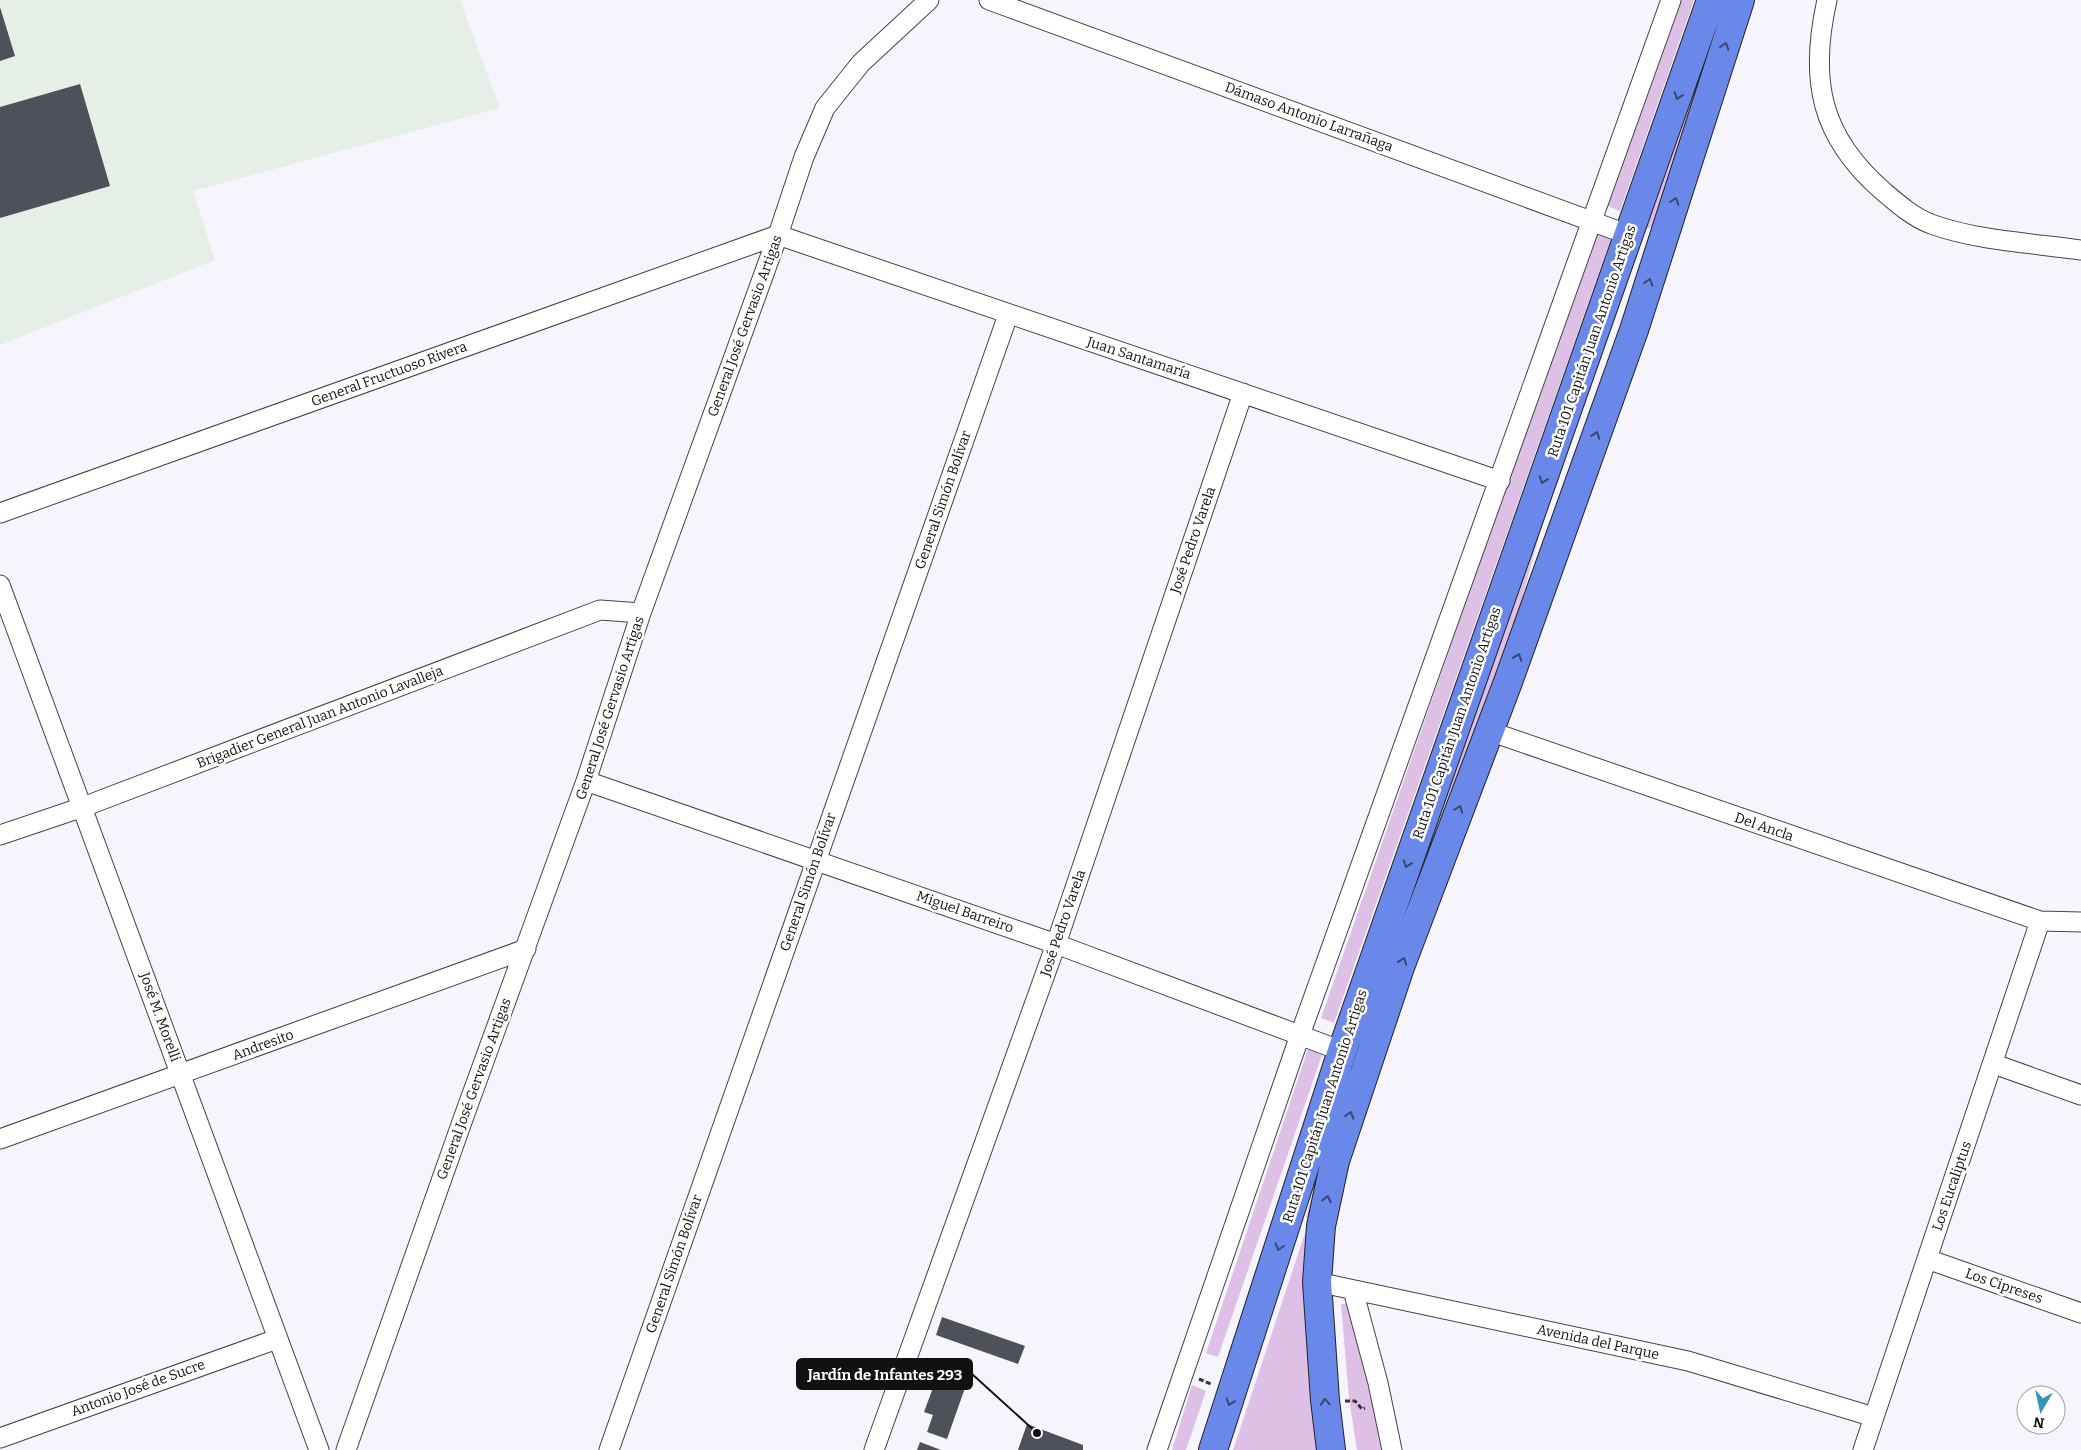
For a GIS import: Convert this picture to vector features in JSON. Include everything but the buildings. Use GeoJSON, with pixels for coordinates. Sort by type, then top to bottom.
{"type":"FeatureCollection","features":[{"type":"Feature","properties":{"kind":"highway","name":"Ruta 101 Capitán Juan Antonio Artigas"},"geometry":{"type":"LineString","coordinates":[[1213,1450],[1342,1051],[1711,0]]}},
{"type":"Feature","properties":{"kind":"highway","name":"Ruta 101 Capitán Juan Antonio Artigas"},"geometry":{"type":"LineString","coordinates":[[1331,1450],[1325,1400],[1317,1282],[1321,1226],[1335,1161],[1381,1021],[1521,647],[1634,330],[1740,0]]}},
{"type":"Feature","properties":{"kind":"street","name":"General José Gervasio Artigas"},"geometry":{"type":"LineString","coordinates":[[346,1450],[586,781],[641,613],[778,236],[804,157],[825,108],[861,63],[929,0]]}},
{"type":"Feature","properties":{"kind":"street","name":"Dámaso Antonio Larrañaga"},"geometry":{"type":"LineString","coordinates":[[989,0],[1629,235]]}},
{"type":"Feature","properties":{"kind":"street"},"geometry":{"type":"LineString","coordinates":[[1157,1450],[1300,1035],[1500,481],[1670,0]]}},
{"type":"Feature","properties":{"kind":"street"},"geometry":{"type":"LineString","coordinates":[[1827,0],[1818,52],[1818,73],[1822,93],[1828,117],[1842,146],[1867,177],[1904,208],[1930,224],[1967,234],[2081,250]]}},
{"type":"Feature","properties":{"kind":"street","name":"Juan Santamaría"},"geometry":{"type":"LineString","coordinates":[[778,236],[1500,481]]}},
{"type":"Feature","properties":{"kind":"street","name":"General Fructuoso Rivera"},"geometry":{"type":"LineString","coordinates":[[0,513],[778,236]]}},
{"type":"Feature","properties":{"kind":"street","name":"General Simón Bolívar"},"geometry":{"type":"LineString","coordinates":[[609,1450],[1008,314]]}},
{"type":"Feature","properties":{"kind":"street","name":"José Pedro Varela"},"geometry":{"type":"LineString","coordinates":[[874,1450],[1056,944],[1243,393]]}},
{"type":"Feature","properties":{"kind":"street","name":"José M. Morelli"},"geometry":{"type":"LineString","coordinates":[[0,585],[319,1450]]}},
{"type":"Feature","properties":{"kind":"street","name":"Brigadier General Juan Antonio Lavalleja"},"geometry":{"type":"LineString","coordinates":[[0,835],[83,806],[600,610],[641,613]]}},
{"type":"Feature","properties":{"kind":"street","name":"Del Ancla"},"geometry":{"type":"LineString","coordinates":[[1489,730],[2040,921],[2081,922]]}},
{"type":"Feature","properties":{"kind":"street","name":"Miguel Barreiro"},"geometry":{"type":"LineString","coordinates":[[586,781],[1056,944],[1342,1051]]}},
{"type":"Feature","properties":{"kind":"street","name":"Los Eucaliptus"},"geometry":{"type":"LineString","coordinates":[[1863,1450],[1994,1064],[2040,921]]}},
{"type":"Feature","properties":{"kind":"street","name":"Andresito"},"geometry":{"type":"LineString","coordinates":[[0,1139],[526,949]]}},
{"type":"Feature","properties":{"kind":"street"},"geometry":{"type":"LineString","coordinates":[[1994,1064],[2081,1095]]}},
{"type":"Feature","properties":{"kind":"street","name":"Los Cipreses"},"geometry":{"type":"LineString","coordinates":[[1927,1259],[2081,1313]]}},
{"type":"Feature","properties":{"kind":"street","name":"Avenida del Parque"},"geometry":{"type":"LineString","coordinates":[[1317,1282],[1688,1360],[1874,1417]]}},
{"type":"Feature","properties":{"kind":"street"},"geometry":{"type":"LineString","coordinates":[[1354,1290],[1383,1404],[1392,1450]]}},
{"type":"Feature","properties":{"kind":"street","name":"Antonio José de Sucre"},"geometry":{"type":"LineString","coordinates":[[0,1438],[277,1339]]}},
{"type":"Feature","properties":{"kind":"path"},"geometry":{"type":"LineString","coordinates":[[1183,1373],[1233,1393]]}},
{"type":"Feature","properties":{"kind":"path"},"geometry":{"type":"LineString","coordinates":[[1325,1400],[1355,1401],[1362,1409],[1383,1404]]}},
{"type":"Feature","properties":{"kind":"shaded area"},"geometry":{"type":"Polygon","coordinates":[[[0,0],[460,0],[500,108],[193,191],[215,260],[0,345],[0,0]]]}},
{"type":"Feature","properties":{"kind":"shaded area"},"geometry":{"type":"Polygon","coordinates":[[[1681,0],[1694,0],[1620,211],[1607,206],[1681,0]]]}},
{"type":"Feature","properties":{"kind":"shaded area"},"geometry":{"type":"Polygon","coordinates":[[[1722,0],[1730,0],[1657,223],[1648,229],[1645,228],[1722,0]]]}},
{"type":"Feature","properties":{"kind":"shaded area"},"geometry":{"type":"Polygon","coordinates":[[[1595,232],[1611,239],[1334,1023],[1321,1018],[1595,232]]]}},
{"type":"Feature","properties":{"kind":"shaded area"},"geometry":{"type":"Polygon","coordinates":[[[1633,254],[1637,255],[1540,532],[1507,655],[1473,743],[1448,800],[1337,1113],[1310,1219],[1306,1217],[1333,1112],[1633,254]]]}},
{"type":"Feature","properties":{"kind":"shaded area"},"geometry":{"type":"Polygon","coordinates":[[[1308,1049],[1322,1055],[1218,1357],[1206,1353],[1308,1049]]]}},
{"type":"Feature","properties":{"kind":"shaded area"},"geometry":{"type":"Polygon","coordinates":[[[1309,1221],[1306,1307],[1317,1450],[1233,1450],[1309,1221]]]}},
{"type":"Feature","properties":{"kind":"shaded area"},"geometry":{"type":"Polygon","coordinates":[[[1341,1304],[1346,1304],[1367,1376],[1384,1450],[1357,1450],[1349,1398],[1341,1304]]]}},
{"type":"Feature","properties":{"kind":"shaded area"},"geometry":{"type":"Polygon","coordinates":[[[1192,1385],[1206,1391],[1186,1450],[1172,1450],[1192,1385]]]}},
{"type":"Feature","properties":{"kind":"place","name":"Jardín de Infantes 293"},"geometry":{"type":"Point","coordinates":[1037,1433]}}]}
